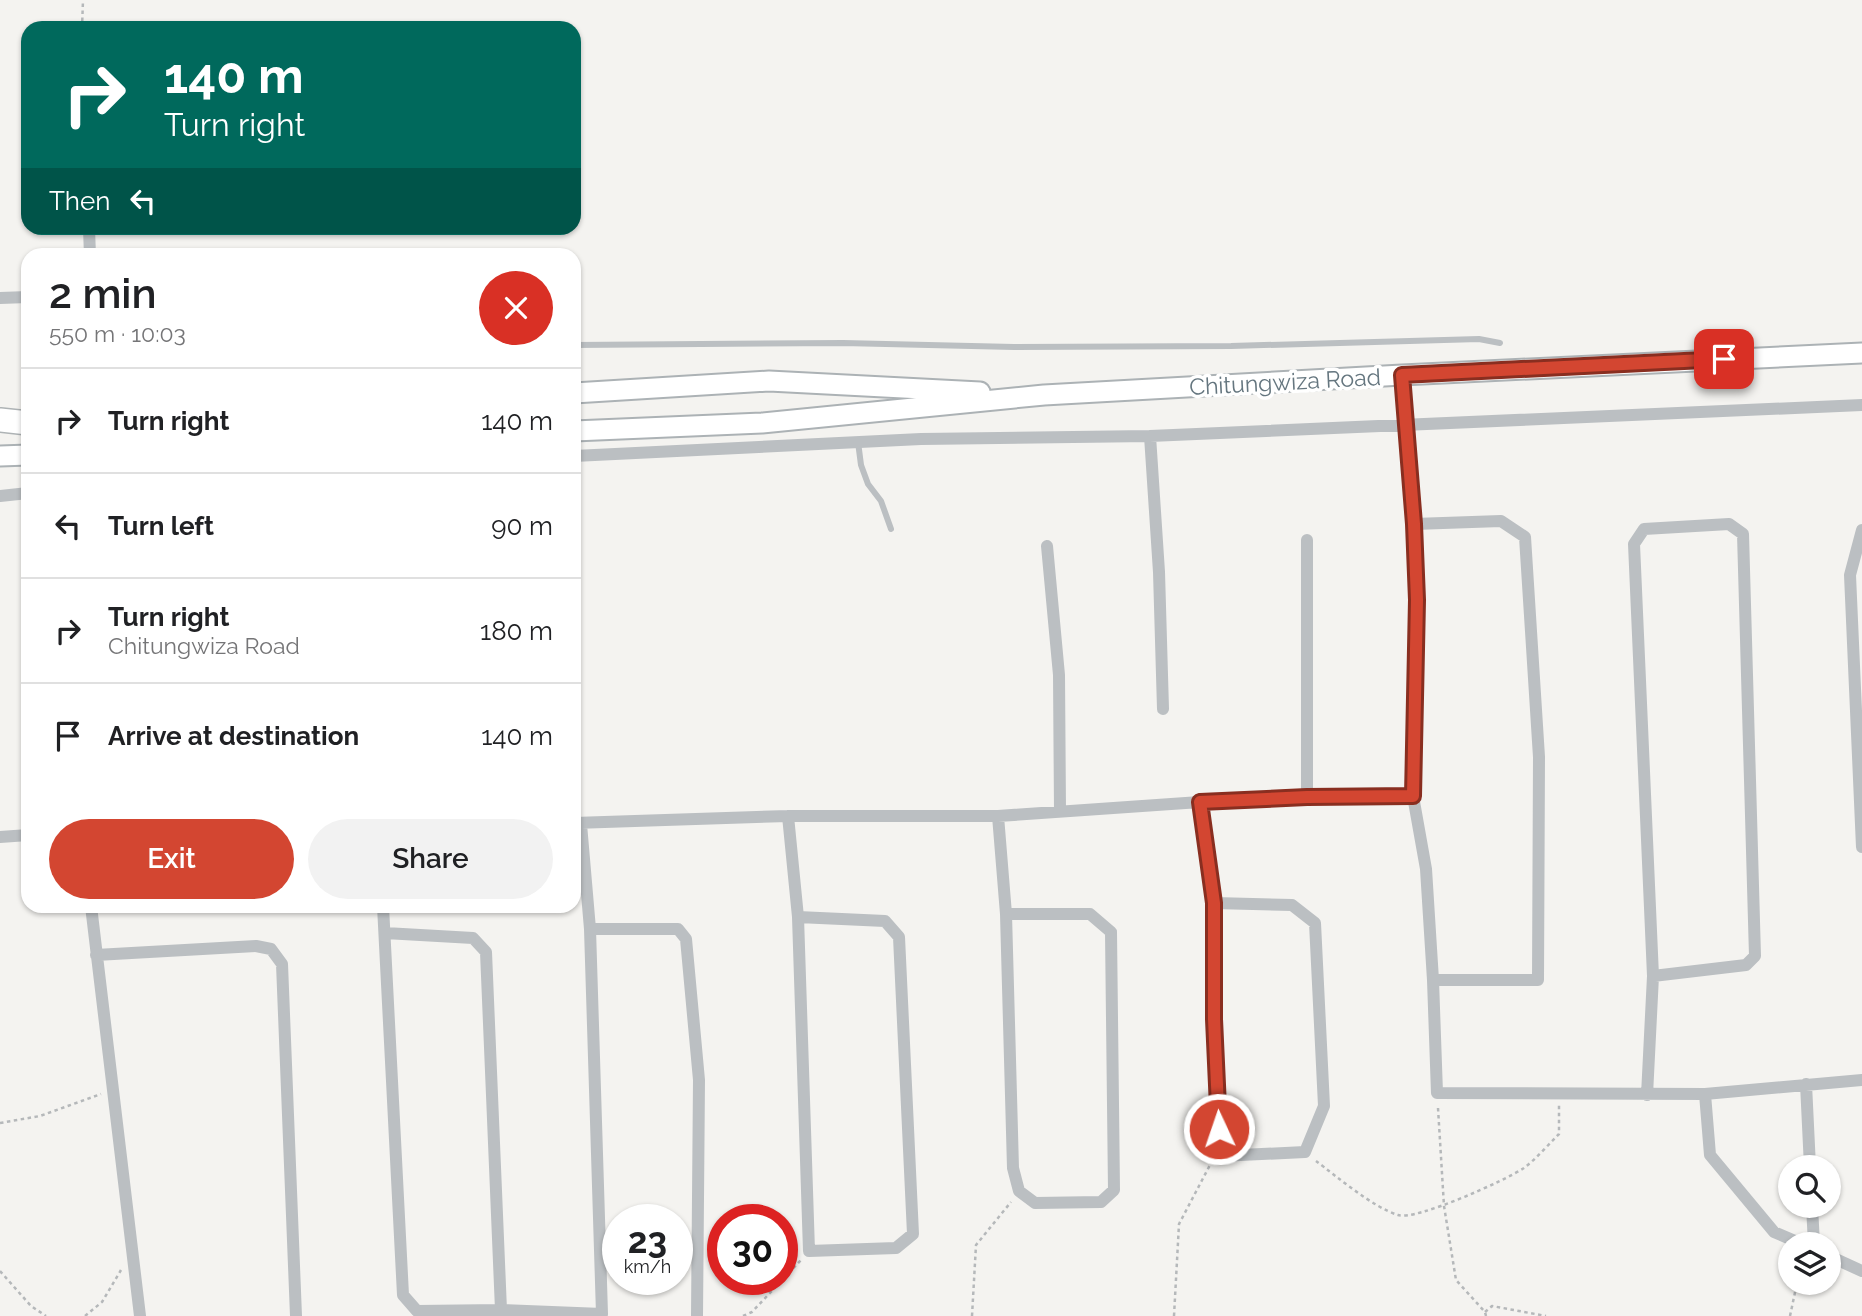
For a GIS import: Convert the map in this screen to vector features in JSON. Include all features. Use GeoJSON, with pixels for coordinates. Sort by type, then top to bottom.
{"type":"FeatureCollection","features":[{"type":"Feature","properties":{"kind":"highway"},"geometry":{"type":"LineString","coordinates":[[0,420],[21,423]]}},
{"type":"Feature","properties":{"kind":"main road","name":"Chitungwiza Road"},"geometry":{"type":"LineString","coordinates":[[1044,395],[1862,354]]}},
{"type":"Feature","properties":{"kind":"main road"},"geometry":{"type":"LineString","coordinates":[[581,393],[769,381],[1044,395]]}},
{"type":"Feature","properties":{"kind":"main road"},"geometry":{"type":"LineString","coordinates":[[581,431],[762,423],[1044,395]]}},
{"type":"Feature","properties":{"kind":"main road"},"geometry":{"type":"LineString","coordinates":[[0,427],[21,425]]}},
{"type":"Feature","properties":{"kind":"main road"},"geometry":{"type":"LineString","coordinates":[[0,456],[21,455]]}},
{"type":"Feature","properties":{"kind":"street"},"geometry":{"type":"LineString","coordinates":[[0,298],[21,298]]}},
{"type":"Feature","properties":{"kind":"street"},"geometry":{"type":"LineString","coordinates":[[1402,375],[1417,600],[1413,796],[1426,869],[1437,1093],[1705,1094],[1862,1080]]}},
{"type":"Feature","properties":{"kind":"street"},"geometry":{"type":"LineString","coordinates":[[581,456],[921,439],[1150,436],[1862,405]]}},
{"type":"Feature","properties":{"kind":"street"},"geometry":{"type":"LineString","coordinates":[[1150,436],[1159,572],[1163,709]]}},
{"type":"Feature","properties":{"kind":"street"},"geometry":{"type":"LineString","coordinates":[[0,496],[21,494]]}},
{"type":"Feature","properties":{"kind":"street"},"geometry":{"type":"LineString","coordinates":[[1414,524],[1502,521],[1525,537],[1539,757],[1538,980],[1433,980]]}},
{"type":"Feature","properties":{"kind":"street"},"geometry":{"type":"LineString","coordinates":[[1647,1094],[1653,976],[1634,544],[1644,529],[1730,524],[1743,534],[1755,956],[1746,965],[1653,976]]}},
{"type":"Feature","properties":{"kind":"street"},"geometry":{"type":"LineString","coordinates":[[1862,530],[1850,575],[1862,847]]}},
{"type":"Feature","properties":{"kind":"street"},"geometry":{"type":"LineString","coordinates":[[1307,540],[1307,797]]}},
{"type":"Feature","properties":{"kind":"street"},"geometry":{"type":"LineString","coordinates":[[1047,546],[1059,675],[1060,811]]}},
{"type":"Feature","properties":{"kind":"street"},"geometry":{"type":"LineString","coordinates":[[581,824],[788,816],[998,816],[1200,802],[1413,796]]}},
{"type":"Feature","properties":{"kind":"street"},"geometry":{"type":"LineString","coordinates":[[1200,802],[1214,903],[1214,1019],[1220,1156],[1306,1152],[1324,1106],[1315,923],[1292,905],[1214,903]]}},
{"type":"Feature","properties":{"kind":"street"},"geometry":{"type":"LineString","coordinates":[[788,816],[798,917],[809,1251],[896,1248],[913,1234],[899,937],[885,921],[798,917]]}},
{"type":"Feature","properties":{"kind":"street"},"geometry":{"type":"LineString","coordinates":[[998,816],[1006,914],[1013,1167],[1019,1191],[1035,1203],[1101,1202],[1114,1190],[1111,932],[1090,914],[1006,914]]}},
{"type":"Feature","properties":{"kind":"street"},"geometry":{"type":"LineString","coordinates":[[0,838],[21,836]]}},
{"type":"Feature","properties":{"kind":"street"},"geometry":{"type":"LineString","coordinates":[[384,913],[403,1295],[417,1311],[500,1310],[602,1314],[590,929],[581,850]]}},
{"type":"Feature","properties":{"kind":"street"},"geometry":{"type":"LineString","coordinates":[[92,913],[140,1316]]}},
{"type":"Feature","properties":{"kind":"street"},"geometry":{"type":"LineString","coordinates":[[590,929],[678,929],[686,939],[699,1080],[697,1316]]}},
{"type":"Feature","properties":{"kind":"street"},"geometry":{"type":"LineString","coordinates":[[385,933],[473,938],[486,952],[500,1310]]}},
{"type":"Feature","properties":{"kind":"street"},"geometry":{"type":"LineString","coordinates":[[96,955],[256,946],[271,949],[282,964],[296,1316]]}},
{"type":"Feature","properties":{"kind":"street"},"geometry":{"type":"LineString","coordinates":[[1806,1084],[1809,1155]]}},
{"type":"Feature","properties":{"kind":"street"},"geometry":{"type":"LineString","coordinates":[[1705,1094],[1710,1154],[1778,1234]]}},
{"type":"Feature","properties":{"kind":"street"},"geometry":{"type":"LineString","coordinates":[[1841,1261],[1862,1271]]}},
{"type":"Feature","properties":{"kind":"lane"},"geometry":{"type":"LineString","coordinates":[[581,345],[843,343],[1014,347],[1231,346],[1479,339],[1500,343]]}},
{"type":"Feature","properties":{"kind":"lane"},"geometry":{"type":"LineString","coordinates":[[858,442],[861,465],[868,484],[881,501],[891,529]]}},
{"type":"Feature","properties":{"kind":"path"},"geometry":{"type":"LineString","coordinates":[[82,21],[83,0]]}},
{"type":"Feature","properties":{"kind":"path"},"geometry":{"type":"LineString","coordinates":[[0,1123],[40,1116],[113,1089]]}},
{"type":"Feature","properties":{"kind":"path"},"geometry":{"type":"LineString","coordinates":[[1437,1093],[1444,1206],[1456,1280],[1486,1314],[1492,1306],[1546,1316]]}},
{"type":"Feature","properties":{"kind":"path"},"geometry":{"type":"LineString","coordinates":[[1306,1152],[1357,1191],[1400,1217],[1423,1213],[1444,1206],[1523,1168],[1559,1134],[1558,1094]]}},
{"type":"Feature","properties":{"kind":"path"},"geometry":{"type":"LineString","coordinates":[[1174,1316],[1179,1224],[1211,1164],[1220,1156]]}},
{"type":"Feature","properties":{"kind":"path"},"geometry":{"type":"LineString","coordinates":[[972,1316],[976,1245],[1019,1191]]}},
{"type":"Feature","properties":{"kind":"path"},"geometry":{"type":"LineString","coordinates":[[743,1316],[752,1312],[809,1251]]}},
{"type":"Feature","properties":{"kind":"path"},"geometry":{"type":"LineString","coordinates":[[85,1316],[102,1302],[132,1252]]}},
{"type":"Feature","properties":{"kind":"path"},"geometry":{"type":"LineString","coordinates":[[0,1271],[31,1306],[46,1316]]}},
{"type":"Feature","properties":{"kind":"path"},"geometry":{"type":"LineString","coordinates":[[1790,1316],[1794,1295]]}},
{"type":"Feature","properties":{"kind":"route"},"geometry":{"type":"LineString","coordinates":[[1219,1129],[1214,1019],[1214,903],[1200,802],[1413,796],[1417,600],[1402,375],[1724,359]]}}]}
